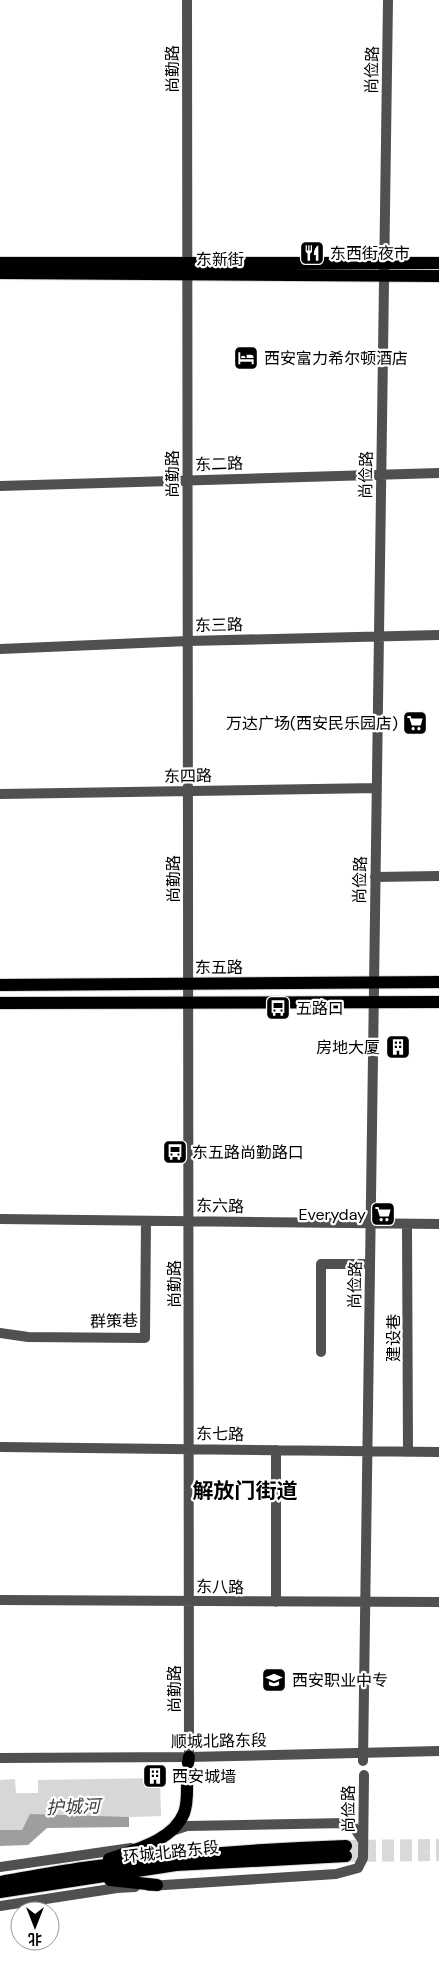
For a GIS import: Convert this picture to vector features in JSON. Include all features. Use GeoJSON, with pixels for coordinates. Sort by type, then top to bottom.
{"type":"FeatureCollection","features":[{"type":"Feature","properties":{"kind":"main road","name":"东新街"},"geometry":{"type":"LineString","coordinates":[[0,263],[187,269]]}},
{"type":"Feature","properties":{"kind":"main road","name":"东新街"},"geometry":{"type":"LineString","coordinates":[[0,273],[187,269],[384,269],[439,263]]}},
{"type":"Feature","properties":{"kind":"main road","name":"东新街"},"geometry":{"type":"LineString","coordinates":[[384,269],[439,276]]}},
{"type":"Feature","properties":{"kind":"main road","name":"东五路"},"geometry":{"type":"LineString","coordinates":[[0,986],[439,982]]}},
{"type":"Feature","properties":{"kind":"main road"},"geometry":{"type":"LineString","coordinates":[[0,1003],[439,1002]]}},
{"type":"Feature","properties":{"kind":"main road"},"geometry":{"type":"LineString","coordinates":[[91,1872],[172,1831],[184,1813],[187,1778]]}},
{"type":"Feature","properties":{"kind":"main road","name":"环城北路东段"},"geometry":{"type":"LineString","coordinates":[[0,1882],[258,1850],[346,1851]]}},
{"type":"Feature","properties":{"kind":"main road"},"geometry":{"type":"LineString","coordinates":[[91,1872],[157,1885]]}},
{"type":"Feature","properties":{"kind":"main road","name":"环城北路东段"},"geometry":{"type":"LineString","coordinates":[[0,1892],[31,1888],[91,1872]]}},
{"type":"Feature","properties":{"kind":"main road"},"geometry":{"type":"LineString","coordinates":[[0,1901],[31,1888]]}},
{"type":"Feature","properties":{"kind":"street","name":"尚勤路"},"geometry":{"type":"LineString","coordinates":[[187,0],[188,1760]]}},
{"type":"Feature","properties":{"kind":"street","name":"尚俭路"},"geometry":{"type":"LineString","coordinates":[[363,1757],[388,0]]}},
{"type":"Feature","properties":{"kind":"street","name":"东二路"},"geometry":{"type":"LineString","coordinates":[[0,486],[439,473]]}},
{"type":"Feature","properties":{"kind":"street","name":"东三路"},"geometry":{"type":"LineString","coordinates":[[0,649],[188,641],[439,634]]}},
{"type":"Feature","properties":{"kind":"street","name":"东四路"},"geometry":{"type":"LineString","coordinates":[[0,794],[377,788]]}},
{"type":"Feature","properties":{"kind":"street"},"geometry":{"type":"LineString","coordinates":[[375,877],[439,876]]}},
{"type":"Feature","properties":{"kind":"street","name":"东六路"},"geometry":{"type":"LineString","coordinates":[[0,1219],[439,1224]]}},
{"type":"Feature","properties":{"kind":"street","name":"群策巷"},"geometry":{"type":"LineString","coordinates":[[0,1333],[28,1337],[145,1338],[146,1221]]}},
{"type":"Feature","properties":{"kind":"street","name":"建设巷"},"geometry":{"type":"LineString","coordinates":[[407,1224],[408,1452]]}},
{"type":"Feature","properties":{"kind":"street"},"geometry":{"type":"LineString","coordinates":[[321,1352],[321,1264],[370,1264]]}},
{"type":"Feature","properties":{"kind":"street","name":"东七路"},"geometry":{"type":"LineString","coordinates":[[0,1447],[439,1452]]}},
{"type":"Feature","properties":{"kind":"street"},"geometry":{"type":"LineString","coordinates":[[276,1450],[276,1602]]}},
{"type":"Feature","properties":{"kind":"street","name":"东八路"},"geometry":{"type":"LineString","coordinates":[[0,1600],[439,1602]]}},
{"type":"Feature","properties":{"kind":"street","name":"顺城北路东段"},"geometry":{"type":"LineString","coordinates":[[0,1758],[188,1760],[363,1757],[439,1751]]}},
{"type":"Feature","properties":{"kind":"street","name":"尚俭路"},"geometry":{"type":"LineString","coordinates":[[0,1906],[117,1888],[353,1870],[360,1865],[363,1858],[364,1775]]}},
{"type":"Feature","properties":{"kind":"street"},"geometry":{"type":"LineString","coordinates":[[172,1831],[187,1826],[346,1823],[353,1826],[363,1842]]}},
{"type":"Feature","properties":{"kind":"street"},"geometry":{"type":"LineString","coordinates":[[0,1867],[108,1850],[140,1848]]}},
{"type":"Feature","properties":{"kind":"shaded area"},"geometry":{"type":"Polygon","coordinates":[[[160,1778],[161,1816],[104,1818],[22,1830],[0,1830],[0,1780],[15,1779],[16,1793],[38,1793],[38,1780],[160,1778]]]}},
{"type":"Feature","properties":{"kind":"shaded area"},"geometry":{"type":"Polygon","coordinates":[[[30,1814],[129,1817],[129,1827],[47,1828],[28,1845],[0,1846],[0,1830],[22,1830],[30,1814]]]}},
{"type":"Feature","properties":{"kind":"tunnel"},"geometry":{"type":"LineString","coordinates":[[346,1846],[439,1845]]}},
{"type":"Feature","properties":{"kind":"tunnel"},"geometry":{"type":"LineString","coordinates":[[346,1856],[439,1855]]}},
{"type":"Feature","properties":{"kind":"place","name":"东西街夜市"},"geometry":{"type":"Point","coordinates":[312,253]}},
{"type":"Feature","properties":{"kind":"place","name":"西安富力希尔顿酒店"},"geometry":{"type":"Point","coordinates":[246,358]}},
{"type":"Feature","properties":{"kind":"place","name":"万达广场(西安民乐园店)"},"geometry":{"type":"Point","coordinates":[415,723]}},
{"type":"Feature","properties":{"kind":"place","name":"五路口"},"geometry":{"type":"Point","coordinates":[278,1008]}},
{"type":"Feature","properties":{"kind":"place","name":"房地大厦"},"geometry":{"type":"Point","coordinates":[398,1047]}},
{"type":"Feature","properties":{"kind":"place","name":"东五路尚勤路口"},"geometry":{"type":"Point","coordinates":[175,1152]}},
{"type":"Feature","properties":{"kind":"place","name":"Everyday"},"geometry":{"type":"Point","coordinates":[383,1214]}},
{"type":"Feature","properties":{"kind":"place","name":"西安职业中专"},"geometry":{"type":"Point","coordinates":[274,1680]}},
{"type":"Feature","properties":{"kind":"place","name":"西安城墙"},"geometry":{"type":"Point","coordinates":[155,1776]}},
{"type":"Feature","properties":{"kind":"district","name":"解放门街道"},"geometry":{"type":"Point","coordinates":[245,1491]}},
{"type":"Feature","properties":{"kind":"water label","name":"护城河"},"geometry":{"type":"Point","coordinates":[73,1807]}}]}
